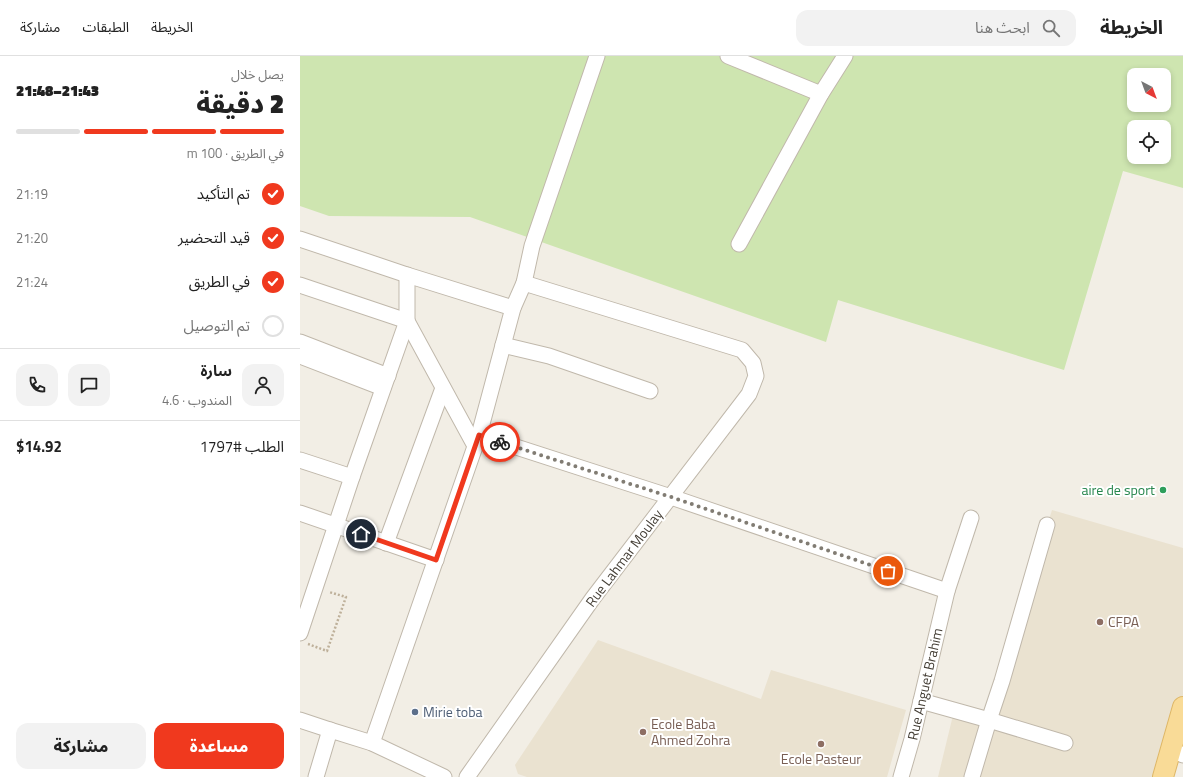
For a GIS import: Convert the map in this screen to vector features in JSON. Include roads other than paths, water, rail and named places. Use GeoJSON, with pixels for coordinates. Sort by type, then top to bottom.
{"type":"FeatureCollection","features":[{"type":"Feature","properties":{"kind":"main road"},"geometry":{"type":"LineString","coordinates":[[1163,777],[1176,752],[1183,706]]}},
{"type":"Feature","properties":{"kind":"street"},"geometry":{"type":"LineString","coordinates":[[372,743],[477,440],[513,308],[524,283],[532,246],[597,56]]}},
{"type":"Feature","properties":{"kind":"street"},"geometry":{"type":"LineString","coordinates":[[728,56],[821,94]]}},
{"type":"Feature","properties":{"kind":"street"},"geometry":{"type":"LineString","coordinates":[[740,244],[821,94],[845,56]]}},
{"type":"Feature","properties":{"kind":"street"},"geometry":{"type":"LineString","coordinates":[[300,239],[407,275],[513,308]]}},
{"type":"Feature","properties":{"kind":"street"},"geometry":{"type":"LineString","coordinates":[[303,629],[308,596],[336,525],[407,321],[407,275]]}},
{"type":"Feature","properties":{"kind":"street","name":"Rue Lahmar Moulay"},"geometry":{"type":"LineString","coordinates":[[472,776],[594,598],[749,394],[756,376],[753,363],[742,350],[524,283]]}},
{"type":"Feature","properties":{"kind":"street"},"geometry":{"type":"LineString","coordinates":[[300,285],[407,321],[443,388],[477,440],[671,497],[946,591]]}},
{"type":"Feature","properties":{"kind":"street"},"geometry":{"type":"LineString","coordinates":[[300,342],[386,382]]}},
{"type":"Feature","properties":{"kind":"street"},"geometry":{"type":"LineString","coordinates":[[503,345],[550,356],[650,391]]}},
{"type":"Feature","properties":{"kind":"street"},"geometry":{"type":"LineString","coordinates":[[300,356],[386,382]]}},
{"type":"Feature","properties":{"kind":"street"},"geometry":{"type":"LineString","coordinates":[[386,543],[443,388]]}},
{"type":"Feature","properties":{"kind":"street"},"geometry":{"type":"LineString","coordinates":[[300,460],[352,477]]}},
{"type":"Feature","properties":{"kind":"street"},"geometry":{"type":"LineString","coordinates":[[300,513],[436,560]]}},
{"type":"Feature","properties":{"kind":"street","name":"Rue Anguet Brahim"},"geometry":{"type":"LineString","coordinates":[[901,777],[921,702],[946,591],[971,518]]}},
{"type":"Feature","properties":{"kind":"street"},"geometry":{"type":"LineString","coordinates":[[972,777],[1002,681],[1047,525]]}},
{"type":"Feature","properties":{"kind":"street"},"geometry":{"type":"LineString","coordinates":[[921,702],[989,720],[1065,743]]}},
{"type":"Feature","properties":{"kind":"street"},"geometry":{"type":"LineString","coordinates":[[300,720],[372,743],[442,776],[472,776]]}},
{"type":"Feature","properties":{"kind":"street"},"geometry":{"type":"LineString","coordinates":[[316,777],[330,730]]}},
{"type":"Feature","properties":{"kind":"place","name":"aire de sport"},"geometry":{"type":"Point","coordinates":[1163,490]}},
{"type":"Feature","properties":{"kind":"place","name":"CFPA"},"geometry":{"type":"Point","coordinates":[1100,622]}},
{"type":"Feature","properties":{"kind":"place","name":"Mirie toba"},"geometry":{"type":"Point","coordinates":[415,712]}},
{"type":"Feature","properties":{"kind":"place","name":"Ecole Baba Ahmed Zohra"},"geometry":{"type":"Point","coordinates":[643,732]}},
{"type":"Feature","properties":{"kind":"place","name":"Ecole Pasteur"},"geometry":{"type":"Point","coordinates":[821,744]}}]}
